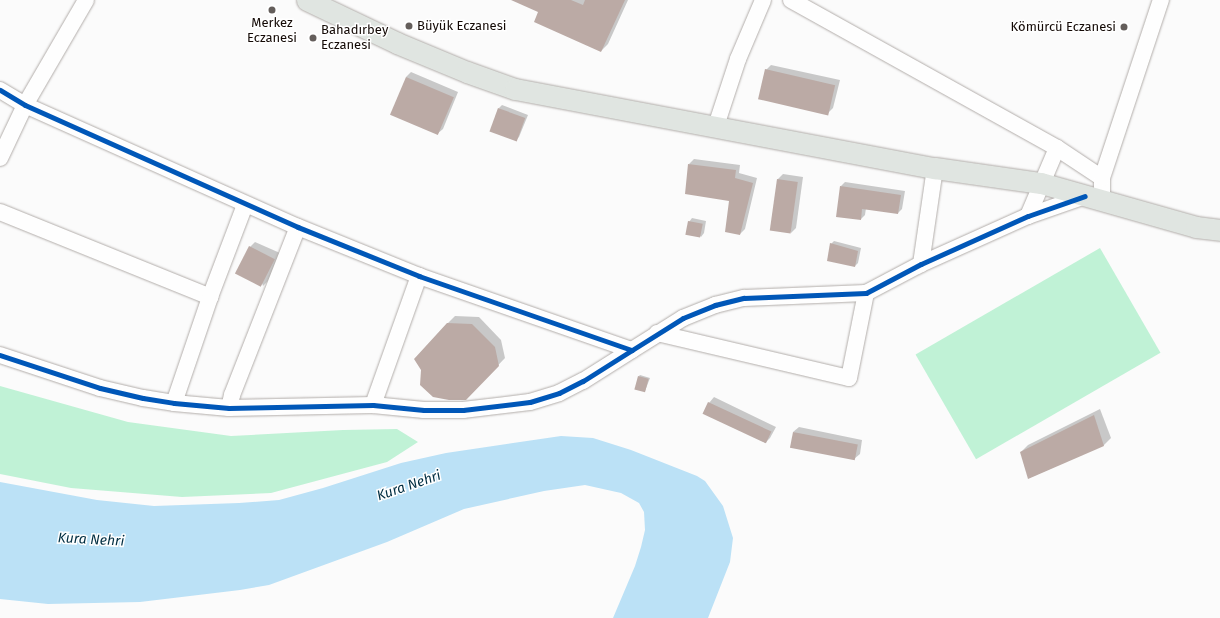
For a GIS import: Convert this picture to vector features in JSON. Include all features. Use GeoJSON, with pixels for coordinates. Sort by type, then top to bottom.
{"type":"FeatureCollection","features":[{"type":"Feature","properties":{"kind":"main road"},"geometry":{"type":"LineString","coordinates":[[307,0],[404,46],[467,72],[515,89],[935,168],[1041,183],[1196,227],[1220,230]]}},
{"type":"Feature","properties":{"kind":"street"},"geometry":{"type":"LineString","coordinates":[[0,158],[24,105],[86,0]]}},
{"type":"Feature","properties":{"kind":"street"},"geometry":{"type":"LineString","coordinates":[[716,126],[738,59],[764,0]]}},
{"type":"Feature","properties":{"kind":"street"},"geometry":{"type":"LineString","coordinates":[[791,0],[1057,148],[1102,178]]}},
{"type":"Feature","properties":{"kind":"street"},"geometry":{"type":"LineString","coordinates":[[0,355],[100,388],[143,398],[174,403],[229,408],[373,405],[424,410],[463,410],[530,402],[559,393],[584,381],[657,333],[683,318],[715,305],[744,298],[866,292],[921,264],[1028,216],[1094,198],[1162,0]]}},
{"type":"Feature","properties":{"kind":"street"},"geometry":{"type":"LineString","coordinates":[[0,90],[24,105],[245,205],[298,227],[419,276],[632,350]]}},
{"type":"Feature","properties":{"kind":"street"},"geometry":{"type":"LineString","coordinates":[[1028,216],[1057,148]]}},
{"type":"Feature","properties":{"kind":"street"},"geometry":{"type":"LineString","coordinates":[[921,264],[935,168]]}},
{"type":"Feature","properties":{"kind":"street"},"geometry":{"type":"LineString","coordinates":[[174,403],[210,297],[245,205]]}},
{"type":"Feature","properties":{"kind":"street"},"geometry":{"type":"LineString","coordinates":[[0,212],[210,297]]}},
{"type":"Feature","properties":{"kind":"street"},"geometry":{"type":"LineString","coordinates":[[229,408],[232,395],[298,227]]}},
{"type":"Feature","properties":{"kind":"street"},"geometry":{"type":"LineString","coordinates":[[373,405],[419,276]]}},
{"type":"Feature","properties":{"kind":"street"},"geometry":{"type":"LineString","coordinates":[[657,333],[849,378],[866,292]]}},
{"type":"Feature","properties":{"kind":"green space"},"geometry":{"type":"Polygon","coordinates":[[[1100,248],[1160,353],[976,459],[916,355],[1100,248]]]}},
{"type":"Feature","properties":{"kind":"green space"},"geometry":{"type":"Polygon","coordinates":[[[0,386],[128,422],[231,436],[343,430],[397,429],[418,442],[387,462],[271,493],[182,497],[71,488],[0,474],[0,386]]]}},
{"type":"Feature","properties":{"kind":"water","name":"Kura Nehri"},"geometry":{"type":"Polygon","coordinates":[[[561,436],[593,438],[631,450],[697,476],[705,481],[723,506],[733,538],[730,562],[708,618],[613,618],[635,566],[641,547],[645,530],[644,512],[639,503],[621,493],[585,485],[544,491],[464,509],[387,542],[269,585],[140,602],[48,604],[0,599],[0,482],[97,500],[154,506],[279,500],[323,488],[401,463],[446,453],[561,436]]]}},
{"type":"Feature","properties":{"kind":"building"},"geometry":{"type":"Polygon","coordinates":[[[511,0],[571,0],[583,5],[585,0],[625,0],[601,52],[534,22],[538,12],[511,0]]]}},
{"type":"Feature","properties":{"kind":"building"},"geometry":{"type":"Polygon","coordinates":[[[765,69],[835,85],[828,115],[758,99],[765,69]]]}},
{"type":"Feature","properties":{"kind":"building"},"geometry":{"type":"Polygon","coordinates":[[[406,77],[454,97],[438,135],[390,115],[406,77]]]}},
{"type":"Feature","properties":{"kind":"building"},"geometry":{"type":"Polygon","coordinates":[[[498,108],[525,118],[517,141],[489,131],[498,108]]]}},
{"type":"Feature","properties":{"kind":"building"},"geometry":{"type":"Polygon","coordinates":[[[688,164],[736,170],[735,178],[753,183],[740,235],[725,232],[729,201],[685,194],[688,164]]]}},
{"type":"Feature","properties":{"kind":"building"},"geometry":{"type":"Polygon","coordinates":[[[777,179],[798,182],[791,233],[770,230],[777,179]]]}},
{"type":"Feature","properties":{"kind":"building"},"geometry":{"type":"Polygon","coordinates":[[[840,186],[901,195],[898,214],[862,209],[861,220],[836,217],[840,186]]]}},
{"type":"Feature","properties":{"kind":"building"},"geometry":{"type":"Polygon","coordinates":[[[688,221],[703,224],[700,238],[685,235],[688,221]]]}},
{"type":"Feature","properties":{"kind":"building"},"geometry":{"type":"Polygon","coordinates":[[[830,243],[858,251],[855,267],[827,261],[830,243]]]}},
{"type":"Feature","properties":{"kind":"building"},"geometry":{"type":"Polygon","coordinates":[[[249,246],[275,259],[261,287],[235,274],[249,246]]]}},
{"type":"Feature","properties":{"kind":"building"},"geometry":{"type":"Polygon","coordinates":[[[447,323],[472,324],[495,347],[499,366],[466,400],[449,400],[433,397],[420,385],[421,370],[414,359],[447,323]]]}},
{"type":"Feature","properties":{"kind":"building"},"geometry":{"type":"Polygon","coordinates":[[[638,376],[649,379],[645,392],[634,390],[638,376]]]}},
{"type":"Feature","properties":{"kind":"building"},"geometry":{"type":"Polygon","coordinates":[[[708,402],[771,432],[766,443],[703,414],[708,402]]]}},
{"type":"Feature","properties":{"kind":"building"},"geometry":{"type":"Polygon","coordinates":[[[1094,415],[1104,446],[1028,479],[1020,452],[1094,415]]]}},
{"type":"Feature","properties":{"kind":"building"},"geometry":{"type":"Polygon","coordinates":[[[793,432],[858,445],[855,460],[790,448],[793,432]]]}},
{"type":"Feature","properties":{"kind":"cycle path"},"geometry":{"type":"LineString","coordinates":[[0,90],[25,105],[298,227],[419,276],[632,350],[683,318],[715,305],[744,298],[866,293],[921,264],[1028,216],[1085,196]]}},
{"type":"Feature","properties":{"kind":"cycle path"},"geometry":{"type":"LineString","coordinates":[[0,355],[100,388],[143,398],[174,403],[229,408],[373,405],[424,410],[463,410],[530,402],[559,393],[583,381],[632,350]]}},
{"type":"Feature","properties":{"kind":"place","name":"Merkez Eczanesi"},"geometry":{"type":"Point","coordinates":[272,10]}},
{"type":"Feature","properties":{"kind":"place","name":"Büyük Eczanesi"},"geometry":{"type":"Point","coordinates":[409,26]}},
{"type":"Feature","properties":{"kind":"place","name":"Kömürcü Eczanesi"},"geometry":{"type":"Point","coordinates":[1124,27]}},
{"type":"Feature","properties":{"kind":"place","name":"Bahadırbey Eczanesi"},"geometry":{"type":"Point","coordinates":[313,38]}}]}
